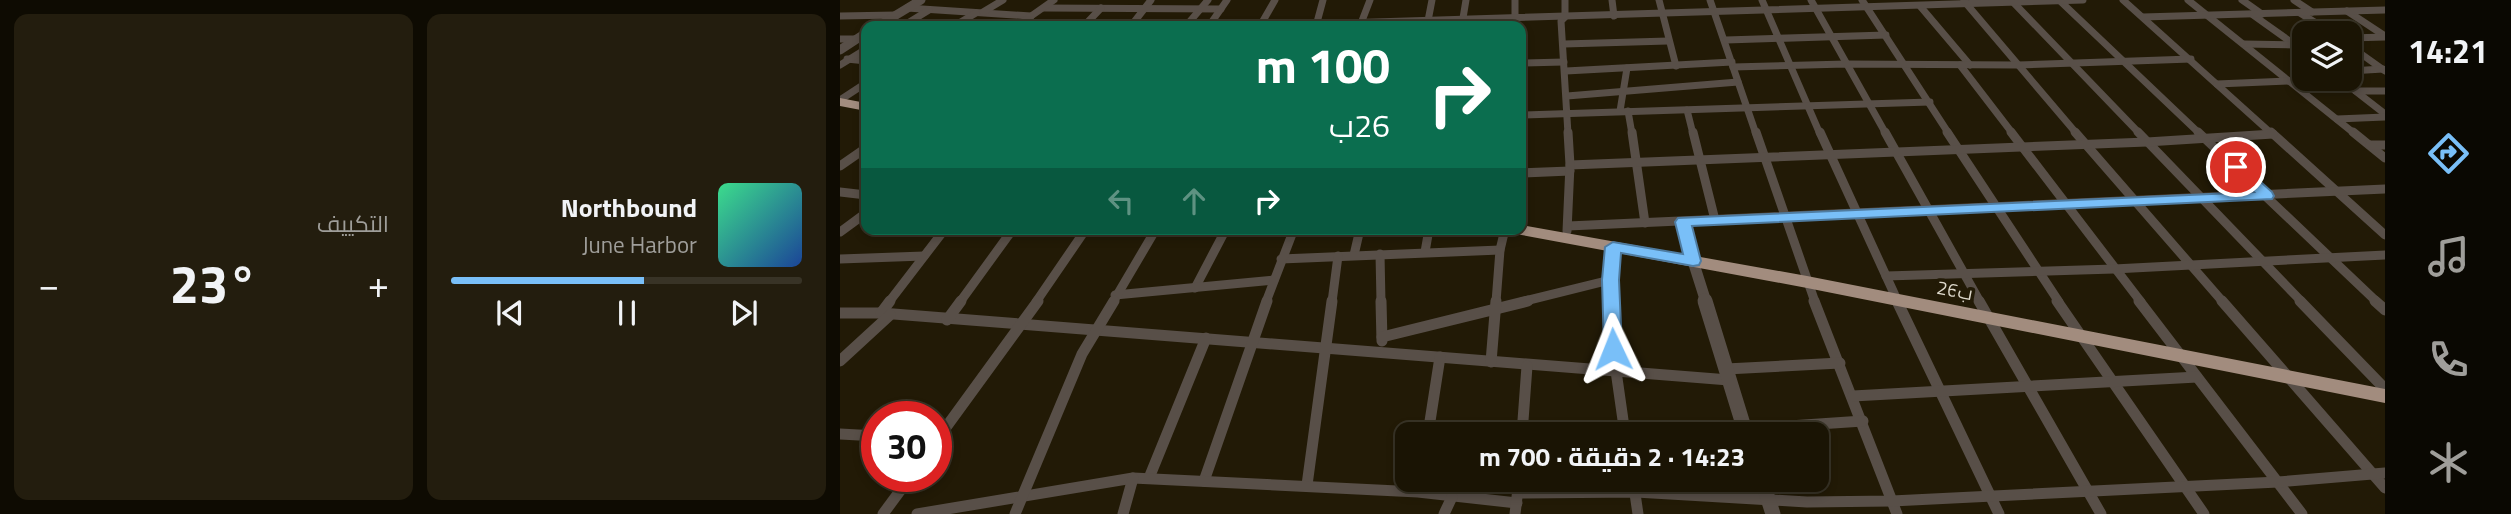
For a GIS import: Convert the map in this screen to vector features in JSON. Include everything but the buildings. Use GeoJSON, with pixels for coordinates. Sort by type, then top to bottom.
{"type":"FeatureCollection","features":[{"type":"Feature","properties":{"kind":"highway"},"geometry":{"type":"LineString","coordinates":[[840,101],[861,106]]}},
{"type":"Feature","properties":{"kind":"highway","name":"26ب"},"geometry":{"type":"LineString","coordinates":[[1526,230],[1567,232],[1613,247],[1807,282],[2385,396]]}},
{"type":"Feature","properties":{"kind":"street"},"geometry":{"type":"LineString","coordinates":[[886,21],[921,0]]}},
{"type":"Feature","properties":{"kind":"street"},"geometry":{"type":"LineString","coordinates":[[964,21],[1003,0]]}},
{"type":"Feature","properties":{"kind":"street"},"geometry":{"type":"LineString","coordinates":[[1024,21],[1054,0]]}},
{"type":"Feature","properties":{"kind":"street"},"geometry":{"type":"LineString","coordinates":[[1135,21],[1151,0]]}},
{"type":"Feature","properties":{"kind":"street"},"geometry":{"type":"LineString","coordinates":[[1190,21],[1208,0]]}},
{"type":"Feature","properties":{"kind":"street"},"geometry":{"type":"LineString","coordinates":[[1213,21],[1227,0]]}},
{"type":"Feature","properties":{"kind":"street"},"geometry":{"type":"LineString","coordinates":[[1263,21],[1275,0]]}},
{"type":"Feature","properties":{"kind":"street"},"geometry":{"type":"LineString","coordinates":[[1317,21],[1323,0]]}},
{"type":"Feature","properties":{"kind":"street"},"geometry":{"type":"LineString","coordinates":[[1361,21],[1370,0]]}},
{"type":"Feature","properties":{"kind":"street"},"geometry":{"type":"LineString","coordinates":[[1427,21],[1432,0]]}},
{"type":"Feature","properties":{"kind":"street"},"geometry":{"type":"LineString","coordinates":[[1463,21],[1466,0]]}},
{"type":"Feature","properties":{"kind":"street"},"geometry":{"type":"LineString","coordinates":[[1515,19],[1516,0]]}},
{"type":"Feature","properties":{"kind":"street"},"geometry":{"type":"LineString","coordinates":[[1565,0],[1565,17],[1561,21],[1570,168],[1567,232],[1645,223],[2385,189]]}},
{"type":"Feature","properties":{"kind":"street"},"geometry":{"type":"LineString","coordinates":[[1612,0],[1614,16]]}},
{"type":"Feature","properties":{"kind":"street"},"geometry":{"type":"LineString","coordinates":[[1659,0],[1675,66]]}},
{"type":"Feature","properties":{"kind":"street"},"geometry":{"type":"LineString","coordinates":[[1710,0],[1726,40],[1746,108],[1807,282],[1897,514]]}},
{"type":"Feature","properties":{"kind":"street"},"geometry":{"type":"LineString","coordinates":[[1762,0],[1807,106],[1998,514]]}},
{"type":"Feature","properties":{"kind":"street"},"geometry":{"type":"LineString","coordinates":[[1811,0],[2101,514]]}},
{"type":"Feature","properties":{"kind":"street"},"geometry":{"type":"LineString","coordinates":[[2060,0],[2385,310]]}},
{"type":"Feature","properties":{"kind":"street"},"geometry":{"type":"LineString","coordinates":[[1489,21],[1816,9],[1865,4],[1920,6],[1965,2],[2083,0]]}},
{"type":"Feature","properties":{"kind":"street"},"geometry":{"type":"LineString","coordinates":[[2123,0],[2385,235]]}},
{"type":"Feature","properties":{"kind":"street"},"geometry":{"type":"LineString","coordinates":[[2188,0],[2385,158]]}},
{"type":"Feature","properties":{"kind":"street"},"geometry":{"type":"LineString","coordinates":[[2242,0],[2262,14]]}},
{"type":"Feature","properties":{"kind":"street"},"geometry":{"type":"LineString","coordinates":[[2294,0],[2312,12]]}},
{"type":"Feature","properties":{"kind":"street"},"geometry":{"type":"LineString","coordinates":[[2012,1],[2385,389]]}},
{"type":"Feature","properties":{"kind":"street"},"geometry":{"type":"LineString","coordinates":[[1965,2],[2288,376],[2379,473],[2385,488]]}},
{"type":"Feature","properties":{"kind":"street"},"geometry":{"type":"LineString","coordinates":[[1865,4],[2037,271],[2204,514]]}},
{"type":"Feature","properties":{"kind":"street"},"geometry":{"type":"LineString","coordinates":[[1920,6],[2065,204],[2302,514]]}},
{"type":"Feature","properties":{"kind":"street"},"geometry":{"type":"LineString","coordinates":[[907,8],[1031,16]]}},
{"type":"Feature","properties":{"kind":"street"},"geometry":{"type":"LineString","coordinates":[[1044,8],[1221,9]]}},
{"type":"Feature","properties":{"kind":"street"},"geometry":{"type":"LineString","coordinates":[[1089,21],[1101,8]]}},
{"type":"Feature","properties":{"kind":"street"},"geometry":{"type":"LineString","coordinates":[[911,21],[929,10]]}},
{"type":"Feature","properties":{"kind":"street"},"geometry":{"type":"LineString","coordinates":[[2143,17],[2385,10]]}},
{"type":"Feature","properties":{"kind":"street"},"geometry":{"type":"LineString","coordinates":[[2347,11],[2385,36]]}},
{"type":"Feature","properties":{"kind":"street"},"geometry":{"type":"LineString","coordinates":[[2300,13],[2313,21]]}},
{"type":"Feature","properties":{"kind":"street"},"geometry":{"type":"LineString","coordinates":[[2253,14],[2292,43]]}},
{"type":"Feature","properties":{"kind":"street"},"geometry":{"type":"LineString","coordinates":[[840,16],[896,15]]}},
{"type":"Feature","properties":{"kind":"street"},"geometry":{"type":"LineString","coordinates":[[1726,40],[1886,35]]}},
{"type":"Feature","properties":{"kind":"street"},"geometry":{"type":"LineString","coordinates":[[840,50],[861,36]]}},
{"type":"Feature","properties":{"kind":"street"},"geometry":{"type":"LineString","coordinates":[[2362,37],[2385,36]]}},
{"type":"Feature","properties":{"kind":"street"},"geometry":{"type":"LineString","coordinates":[[840,40],[856,40]]}},
{"type":"Feature","properties":{"kind":"street"},"geometry":{"type":"LineString","coordinates":[[1564,44],[1668,41]]}},
{"type":"Feature","properties":{"kind":"street"},"geometry":{"type":"LineString","coordinates":[[2243,44],[2292,45]]}},
{"type":"Feature","properties":{"kind":"street"},"geometry":{"type":"LineString","coordinates":[[840,65],[844,59],[861,51]]}},
{"type":"Feature","properties":{"kind":"street"},"geometry":{"type":"LineString","coordinates":[[2362,54],[2384,70]]}},
{"type":"Feature","properties":{"kind":"street"},"geometry":{"type":"LineString","coordinates":[[1526,63],[1627,68],[1733,64],[2018,65],[2191,60]]}},
{"type":"Feature","properties":{"kind":"street"},"geometry":{"type":"LineString","coordinates":[[1627,68],[1623,91],[1624,111],[1638,163],[1645,223]]}},
{"type":"Feature","properties":{"kind":"street"},"geometry":{"type":"LineString","coordinates":[[2362,71],[2384,70]]}},
{"type":"Feature","properties":{"kind":"street"},"geometry":{"type":"LineString","coordinates":[[2217,85],[2290,81]]}},
{"type":"Feature","properties":{"kind":"street"},"geometry":{"type":"LineString","coordinates":[[1567,96],[1738,82]]}},
{"type":"Feature","properties":{"kind":"street"},"geometry":{"type":"LineString","coordinates":[[840,101],[861,86]]}},
{"type":"Feature","properties":{"kind":"street"},"geometry":{"type":"LineString","coordinates":[[2356,91],[2385,116]]}},
{"type":"Feature","properties":{"kind":"street"},"geometry":{"type":"LineString","coordinates":[[2362,91],[2385,91]]}},
{"type":"Feature","properties":{"kind":"street"},"geometry":{"type":"LineString","coordinates":[[1526,115],[1930,102]]}},
{"type":"Feature","properties":{"kind":"street"},"geometry":{"type":"LineString","coordinates":[[1686,110],[1715,220]]}},
{"type":"Feature","properties":{"kind":"street"},"geometry":{"type":"LineString","coordinates":[[2337,119],[2385,116]]}},
{"type":"Feature","properties":{"kind":"street"},"geometry":{"type":"LineString","coordinates":[[1526,172],[1701,159],[2147,142],[2273,134]]}},
{"type":"Feature","properties":{"kind":"street"},"geometry":{"type":"LineString","coordinates":[[2370,145],[2385,145]]}},
{"type":"Feature","properties":{"kind":"street"},"geometry":{"type":"LineString","coordinates":[[840,166],[861,151]]}},
{"type":"Feature","properties":{"kind":"street"},"geometry":{"type":"LineString","coordinates":[[840,192],[861,194]]}},
{"type":"Feature","properties":{"kind":"street"},"geometry":{"type":"LineString","coordinates":[[840,232],[861,217]]}},
{"type":"Feature","properties":{"kind":"street"},"geometry":{"type":"LineString","coordinates":[[1683,222],[1742,422]]}},
{"type":"Feature","properties":{"kind":"street"},"geometry":{"type":"LineString","coordinates":[[840,361],[886,314],[940,235]]}},
{"type":"Feature","properties":{"kind":"street"},"geometry":{"type":"LineString","coordinates":[[947,320],[1009,235]]}},
{"type":"Feature","properties":{"kind":"street"},"geometry":{"type":"LineString","coordinates":[[952,418],[1021,325],[1082,235]]}},
{"type":"Feature","properties":{"kind":"street"},"geometry":{"type":"LineString","coordinates":[[1015,514],[1065,391],[1115,295],[1152,235]]}},
{"type":"Feature","properties":{"kind":"street"},"geometry":{"type":"LineString","coordinates":[[1195,288],[1223,235]]}},
{"type":"Feature","properties":{"kind":"street"},"geometry":{"type":"LineString","coordinates":[[1205,481],[1291,235]]}},
{"type":"Feature","properties":{"kind":"street"},"geometry":{"type":"LineString","coordinates":[[1354,254],[1359,235]]}},
{"type":"Feature","properties":{"kind":"street"},"geometry":{"type":"LineString","coordinates":[[1425,252],[1428,235]]}},
{"type":"Feature","properties":{"kind":"street"},"geometry":{"type":"LineString","coordinates":[[1491,362],[1494,309],[1504,235]]}},
{"type":"Feature","properties":{"kind":"street"},"geometry":{"type":"LineString","coordinates":[[1613,247],[1610,280],[1614,373],[1623,422]]}},
{"type":"Feature","properties":{"kind":"street"},"geometry":{"type":"LineString","coordinates":[[1281,259],[1500,250]]}},
{"type":"Feature","properties":{"kind":"street"},"geometry":{"type":"LineString","coordinates":[[1380,254],[1380,351]]}},
{"type":"Feature","properties":{"kind":"street"},"geometry":{"type":"LineString","coordinates":[[1886,276],[2115,269],[2380,255],[2385,266]]}},
{"type":"Feature","properties":{"kind":"street"},"geometry":{"type":"LineString","coordinates":[[840,259],[924,256]]}},
{"type":"Feature","properties":{"kind":"street"},"geometry":{"type":"LineString","coordinates":[[1307,485],[1338,256]]}},
{"type":"Feature","properties":{"kind":"street"},"geometry":{"type":"LineString","coordinates":[[1115,295],[1274,280]]}},
{"type":"Feature","properties":{"kind":"street"},"geometry":{"type":"LineString","coordinates":[[1382,337],[1610,280]]}},
{"type":"Feature","properties":{"kind":"street"},"geometry":{"type":"LineString","coordinates":[[840,313],[886,314],[1380,351],[1614,373],[1727,374],[1840,363]]}},
{"type":"Feature","properties":{"kind":"street"},"geometry":{"type":"LineString","coordinates":[[1149,478],[1206,338]]}},
{"type":"Feature","properties":{"kind":"street"},"geometry":{"type":"LineString","coordinates":[[1430,422],[1440,358]]}},
{"type":"Feature","properties":{"kind":"street"},"geometry":{"type":"LineString","coordinates":[[1523,422],[1527,366]]}},
{"type":"Feature","properties":{"kind":"street"},"geometry":{"type":"LineString","coordinates":[[1853,396],[2197,377]]}},
{"type":"Feature","properties":{"kind":"street"},"geometry":{"type":"LineString","coordinates":[[1829,424],[1863,421]]}},
{"type":"Feature","properties":{"kind":"street"},"geometry":{"type":"LineString","coordinates":[[840,434],[861,435]]}},
{"type":"Feature","properties":{"kind":"street"},"geometry":{"type":"LineString","coordinates":[[1673,492],[1771,507],[2278,482],[2379,473]]}},
{"type":"Feature","properties":{"kind":"street"},"geometry":{"type":"LineString","coordinates":[[1122,514],[1133,478]]}},
{"type":"Feature","properties":{"kind":"street"},"geometry":{"type":"LineString","coordinates":[[917,514],[1020,499],[1133,478],[1395,486]]}},
{"type":"Feature","properties":{"kind":"street"},"geometry":{"type":"LineString","coordinates":[[883,514],[899,492]]}},
{"type":"Feature","properties":{"kind":"street"},"geometry":{"type":"LineString","coordinates":[[1436,492],[1451,497],[1517,497],[1570,492]]}},
{"type":"Feature","properties":{"kind":"street"},"geometry":{"type":"LineString","coordinates":[[1635,492],[1638,514]]}},
{"type":"Feature","properties":{"kind":"street"},"geometry":{"type":"LineString","coordinates":[[1444,514],[1451,497]]}},
{"type":"Feature","properties":{"kind":"route"},"geometry":{"type":"LineString","coordinates":[[1613,349],[1610,280],[1613,247],[1693,261],[1683,222],[2267,196],[2236,167]]}}]}
